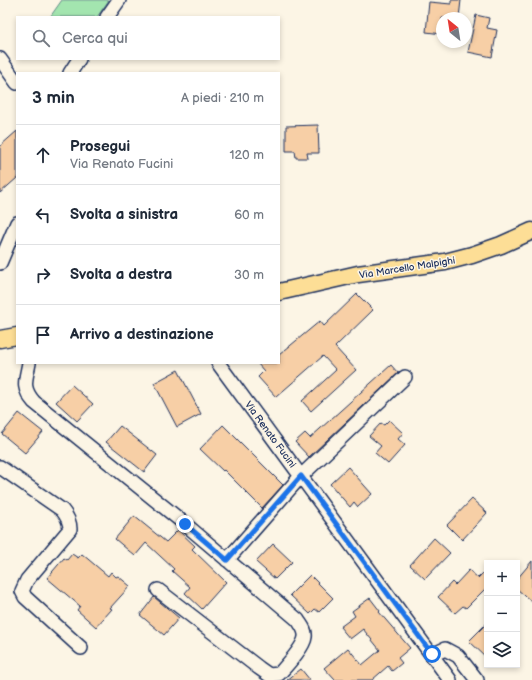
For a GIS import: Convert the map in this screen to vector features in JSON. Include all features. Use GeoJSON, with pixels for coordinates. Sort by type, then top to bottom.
{"type":"FeatureCollection","features":[{"type":"Feature","properties":{"kind":"main road","name":"Via Marcello Malpighi"},"geometry":{"type":"LineString","coordinates":[[280,292],[358,274],[445,262],[501,245],[532,231]]}},
{"type":"Feature","properties":{"kind":"main road"},"geometry":{"type":"LineString","coordinates":[[0,339],[16,336]]}},
{"type":"Feature","properties":{"kind":"street"},"geometry":{"type":"LineString","coordinates":[[108,16],[119,0]]}},
{"type":"Feature","properties":{"kind":"street"},"geometry":{"type":"LineString","coordinates":[[71,72],[78,60]]}},
{"type":"Feature","properties":{"kind":"street"},"geometry":{"type":"LineString","coordinates":[[1,63],[16,82]]}},
{"type":"Feature","properties":{"kind":"street"},"geometry":{"type":"LineString","coordinates":[[0,262],[16,225]]}},
{"type":"Feature","properties":{"kind":"street"},"geometry":{"type":"LineString","coordinates":[[29,364],[25,386],[29,396],[34,402],[185,524],[298,620],[304,629],[305,638],[292,659],[279,674],[269,675],[158,590]]}},
{"type":"Feature","properties":{"kind":"street","name":"Via Renato Fucini"},"geometry":{"type":"LineString","coordinates":[[219,364],[450,680]]}},
{"type":"Feature","properties":{"kind":"street"},"geometry":{"type":"LineString","coordinates":[[227,560],[301,476],[405,377]]}},
{"type":"Feature","properties":{"kind":"street"},"geometry":{"type":"LineString","coordinates":[[0,467],[62,510],[68,518],[70,529],[26,580],[22,591],[25,597],[81,648]]}},
{"type":"Feature","properties":{"kind":"street"},"geometry":{"type":"LineString","coordinates":[[432,654],[445,648],[458,656],[477,680]]}},
{"type":"Feature","properties":{"kind":"green space"},"geometry":{"type":"Polygon","coordinates":[[[62,0],[109,0],[98,16],[51,16],[62,0]]]}},
{"type":"Feature","properties":{"kind":"building"},"geometry":{"type":"Polygon","coordinates":[[[451,0],[461,0],[460,12],[436,12],[436,33],[426,32],[429,2],[451,4],[451,0]]]}},
{"type":"Feature","properties":{"kind":"building"},"geometry":{"type":"Polygon","coordinates":[[[476,15],[489,18],[487,28],[497,30],[492,57],[468,52],[469,48],[472,48],[472,34],[476,15]]]}},
{"type":"Feature","properties":{"kind":"building"},"geometry":{"type":"Polygon","coordinates":[[[318,125],[319,153],[307,153],[308,158],[296,158],[295,151],[286,151],[286,126],[318,125]]]}},
{"type":"Feature","properties":{"kind":"building"},"geometry":{"type":"Polygon","coordinates":[[[16,132],[16,179],[0,193],[0,146],[16,132]]]}},
{"type":"Feature","properties":{"kind":"building"},"geometry":{"type":"Polygon","coordinates":[[[357,294],[373,310],[335,347],[356,370],[311,411],[302,401],[336,370],[323,356],[276,397],[258,377],[264,371],[258,364],[280,364],[280,354],[320,321],[324,326],[357,294]]]}},
{"type":"Feature","properties":{"kind":"building"},"geometry":{"type":"Polygon","coordinates":[[[391,365],[398,373],[309,457],[295,442],[305,433],[310,438],[391,365]]]}},
{"type":"Feature","properties":{"kind":"building"},"geometry":{"type":"Polygon","coordinates":[[[178,370],[201,414],[177,427],[154,383],[178,370]]]}},
{"type":"Feature","properties":{"kind":"building"},"geometry":{"type":"Polygon","coordinates":[[[72,385],[93,404],[77,421],[56,402],[72,385]]]}},
{"type":"Feature","properties":{"kind":"building"},"geometry":{"type":"Polygon","coordinates":[[[19,413],[43,432],[25,453],[2,434],[19,413]]]}},
{"type":"Feature","properties":{"kind":"building"},"geometry":{"type":"Polygon","coordinates":[[[389,420],[403,433],[398,439],[405,445],[388,464],[375,453],[381,446],[369,436],[381,423],[384,425],[389,420]]]}},
{"type":"Feature","properties":{"kind":"building"},"geometry":{"type":"Polygon","coordinates":[[[223,425],[283,485],[262,508],[224,470],[223,471],[200,449],[223,425]]]}},
{"type":"Feature","properties":{"kind":"building"},"geometry":{"type":"Polygon","coordinates":[[[120,426],[157,455],[144,472],[106,442],[120,426]]]}},
{"type":"Feature","properties":{"kind":"building"},"geometry":{"type":"Polygon","coordinates":[[[348,467],[372,494],[358,507],[354,502],[350,507],[330,484],[348,467]]]}},
{"type":"Feature","properties":{"kind":"building"},"geometry":{"type":"Polygon","coordinates":[[[472,499],[487,513],[462,540],[447,525],[472,499]]]}},
{"type":"Feature","properties":{"kind":"building"},"geometry":{"type":"Polygon","coordinates":[[[134,516],[166,542],[178,530],[195,546],[192,549],[226,582],[202,609],[185,593],[190,587],[172,571],[174,569],[146,543],[135,556],[115,539],[134,516]]]}},
{"type":"Feature","properties":{"kind":"building"},"geometry":{"type":"Polygon","coordinates":[[[434,538],[450,553],[425,579],[410,565],[434,538]]]}},
{"type":"Feature","properties":{"kind":"building"},"geometry":{"type":"Polygon","coordinates":[[[273,544],[292,562],[275,579],[256,562],[273,544]]]}},
{"type":"Feature","properties":{"kind":"building"},"geometry":{"type":"Polygon","coordinates":[[[72,554],[78,558],[82,554],[108,576],[111,572],[130,586],[110,608],[112,609],[96,627],[77,610],[80,606],[47,578],[64,558],[67,560],[72,554]]]}},
{"type":"Feature","properties":{"kind":"building"},"geometry":{"type":"Polygon","coordinates":[[[532,561],[532,602],[520,592],[520,575],[532,561]]]}},
{"type":"Feature","properties":{"kind":"building"},"geometry":{"type":"Polygon","coordinates":[[[469,570],[478,578],[484,572],[484,590],[466,608],[463,606],[455,613],[438,597],[452,582],[455,585],[469,570]]]}},
{"type":"Feature","properties":{"kind":"building"},"geometry":{"type":"Polygon","coordinates":[[[310,575],[333,598],[319,612],[315,609],[310,614],[290,595],[310,575]]]}},
{"type":"Feature","properties":{"kind":"building"},"geometry":{"type":"Polygon","coordinates":[[[154,597],[179,618],[164,635],[140,615],[154,597]]]}},
{"type":"Feature","properties":{"kind":"building"},"geometry":{"type":"Polygon","coordinates":[[[370,598],[380,611],[379,612],[410,648],[398,658],[402,663],[392,671],[388,666],[372,680],[335,680],[324,668],[348,648],[362,665],[380,650],[363,629],[350,639],[340,627],[355,616],[352,611],[370,598]]]}},
{"type":"Feature","properties":{"kind":"building"},"geometry":{"type":"Polygon","coordinates":[[[484,626],[484,655],[469,641],[484,626]]]}},
{"type":"Feature","properties":{"kind":"building"},"geometry":{"type":"Polygon","coordinates":[[[301,669],[310,680],[287,680],[301,669]]]}},
{"type":"Feature","properties":{"kind":"route"},"geometry":{"type":"LineString","coordinates":[[185,524],[227,560],[301,476],[432,654]]}}]}
